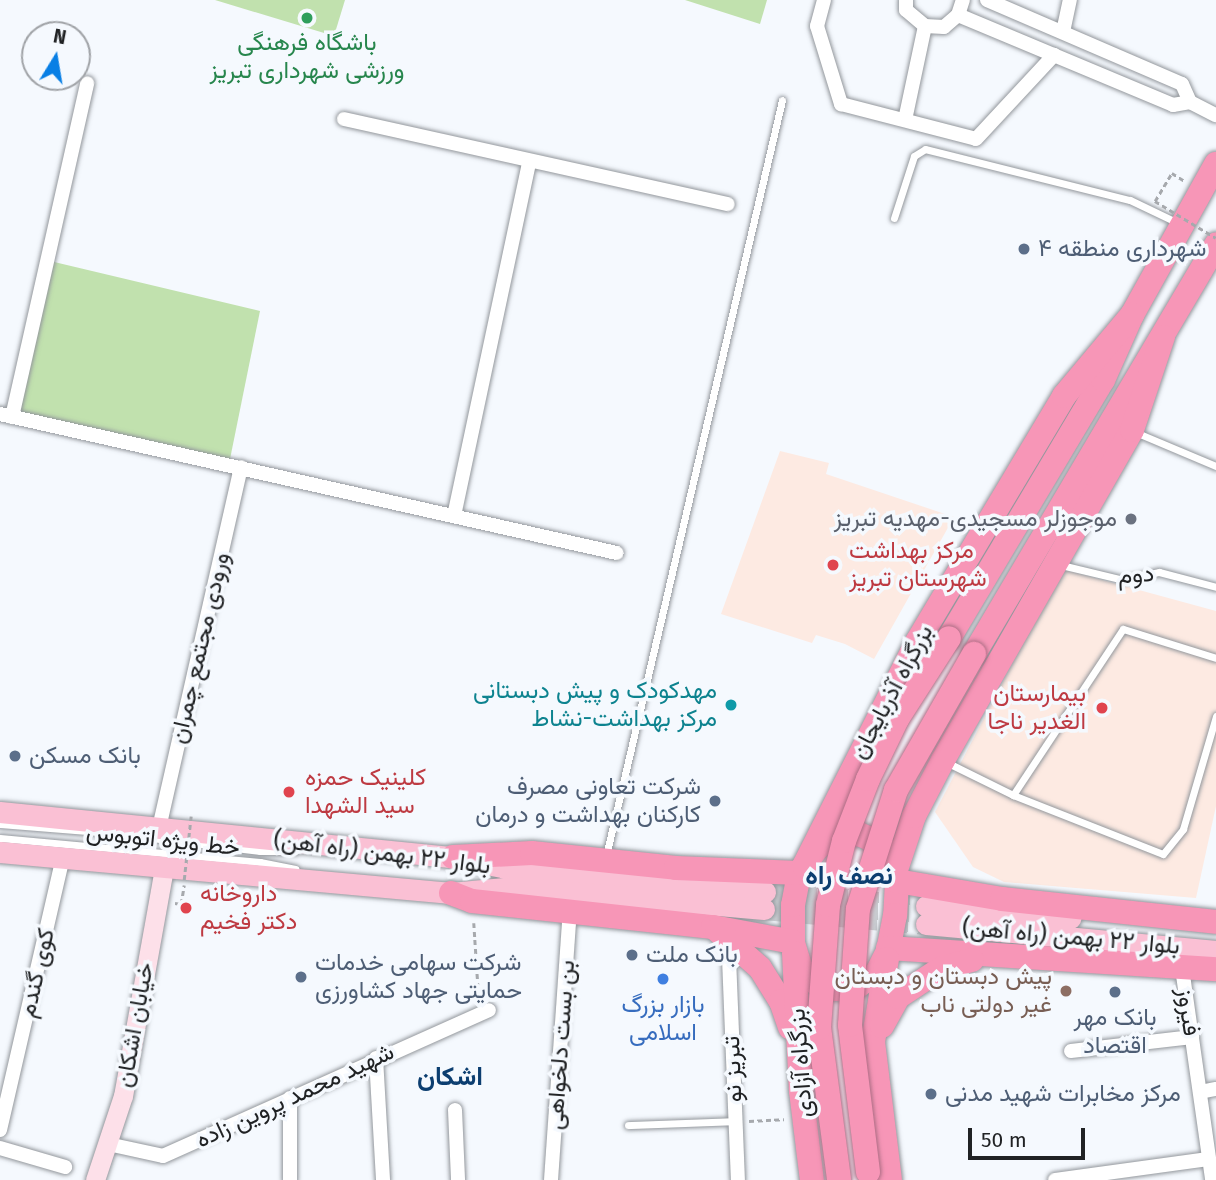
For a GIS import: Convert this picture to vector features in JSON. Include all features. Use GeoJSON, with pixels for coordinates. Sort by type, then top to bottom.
{"type":"FeatureCollection","features":[{"type":"Feature","properties":{"kind":"highway","name":"بزرگراه آذربایجان"},"geometry":{"type":"LineString","coordinates":[[839,1180],[819,1028],[820,966],[828,905],[844,841],[868,779],[897,719],[1103,380],[1132,315],[1216,164]]}},
{"type":"Feature","properties":{"kind":"highway"},"geometry":{"type":"LineString","coordinates":[[879,1174],[850,1025],[858,909],[896,790],[1216,244]]}},
{"type":"Feature","properties":{"kind":"highway","name":"بزرگراه آذربایجان"},"geometry":{"type":"LineString","coordinates":[[802,870],[917,642],[1064,396],[1132,315]]}},
{"type":"Feature","properties":{"kind":"highway"},"geometry":{"type":"LineString","coordinates":[[879,1174],[873,1042],[888,950],[896,877],[914,816],[943,760],[1132,430],[1163,337]]}},
{"type":"Feature","properties":{"kind":"highway"},"geometry":{"type":"LineString","coordinates":[[917,642],[922,665],[938,683],[962,691],[986,686]]}},
{"type":"Feature","properties":{"kind":"highway"},"geometry":{"type":"LineString","coordinates":[[888,950],[877,973],[859,985],[836,989],[815,982],[801,969],[793,944],[802,870],[818,847],[835,835],[859,834],[879,843],[891,858],[896,877]]}},
{"type":"Feature","properties":{"kind":"highway"},"geometry":{"type":"LineString","coordinates":[[453,857],[532,853],[605,860],[802,870]]}},
{"type":"Feature","properties":{"kind":"highway"},"geometry":{"type":"LineString","coordinates":[[896,877],[1002,899],[1216,922]]}},
{"type":"Feature","properties":{"kind":"highway"},"geometry":{"type":"LineString","coordinates":[[461,897],[713,928],[793,944]]}},
{"type":"Feature","properties":{"kind":"highway"},"geometry":{"type":"LineString","coordinates":[[713,928],[760,968],[781,1001],[798,1052]]}},
{"type":"Feature","properties":{"kind":"highway","name":"بزرگراه آزادی"},"geometry":{"type":"LineString","coordinates":[[793,944],[798,1052],[812,1177]]}},
{"type":"Feature","properties":{"kind":"highway"},"geometry":{"type":"LineString","coordinates":[[888,950],[996,953],[1216,969]]}},
{"type":"Feature","properties":{"kind":"highway"},"geometry":{"type":"LineString","coordinates":[[873,1042],[898,997],[942,968],[996,953]]}},
{"type":"Feature","properties":{"kind":"highway"},"geometry":{"type":"LineString","coordinates":[[812,1177],[826,1159],[847,1151],[867,1153],[879,1174]]}},
{"type":"Feature","properties":{"kind":"main road","name":"بلوار ۲۲ بهمن (راه آهن)"},"geometry":{"type":"LineString","coordinates":[[0,812],[453,857],[516,870],[764,901],[513,887],[461,897],[365,885],[0,852]]}},
{"type":"Feature","properties":{"kind":"main road","name":"خیابان اشکان"},"geometry":{"type":"LineString","coordinates":[[94,1180],[123,1096],[164,867]]}},
{"type":"Feature","properties":{"kind":"main road","name":"بلوار ۲۲ بهمن (راه آهن)"},"geometry":{"type":"LineString","coordinates":[[1216,931],[926,914],[1216,951]]}},
{"type":"Feature","properties":{"kind":"street"},"geometry":{"type":"LineString","coordinates":[[824,0],[817,26],[841,104],[976,139],[1054,55]]}},
{"type":"Feature","properties":{"kind":"street"},"geometry":{"type":"LineString","coordinates":[[906,0],[906,10],[925,26],[944,27],[958,15],[963,0]]}},
{"type":"Feature","properties":{"kind":"street"},"geometry":{"type":"LineString","coordinates":[[987,0],[1182,84],[1190,102]]}},
{"type":"Feature","properties":{"kind":"street"},"geometry":{"type":"LineString","coordinates":[[1063,32],[1070,0]]}},
{"type":"Feature","properties":{"kind":"street"},"geometry":{"type":"LineString","coordinates":[[958,15],[1173,105],[1190,102],[1216,115]]}},
{"type":"Feature","properties":{"kind":"street"},"geometry":{"type":"LineString","coordinates":[[905,120],[925,26]]}},
{"type":"Feature","properties":{"kind":"street"},"geometry":{"type":"LineString","coordinates":[[85,91],[6,415],[618,553]]}},
{"type":"Feature","properties":{"kind":"street"},"geometry":{"type":"LineString","coordinates":[[344,119],[728,204]]}},
{"type":"Feature","properties":{"kind":"street"},"geometry":{"type":"LineString","coordinates":[[454,516],[529,162]]}},
{"type":"Feature","properties":{"kind":"street","name":"ورودی مجتمع چمران"},"geometry":{"type":"LineString","coordinates":[[159,828],[241,467]]}},
{"type":"Feature","properties":{"kind":"street","name":"کوی گندم"},"geometry":{"type":"LineString","coordinates":[[0,1130],[63,857]]}},
{"type":"Feature","properties":{"kind":"street","name":"بن بست دلخواهی"},"geometry":{"type":"LineString","coordinates":[[551,1180],[570,911]]}},
{"type":"Feature","properties":{"kind":"street","name":"تبریز نو"},"geometry":{"type":"LineString","coordinates":[[729,958],[738,1180]]}},
{"type":"Feature","properties":{"kind":"street","name":"فیروز"},"geometry":{"type":"LineString","coordinates":[[1182,968],[1212,1180]]}},
{"type":"Feature","properties":{"kind":"street","name":"شهید محمد پروین زاده"},"geometry":{"type":"LineString","coordinates":[[108,1144],[163,1156],[376,1058],[484,1012]]}},
{"type":"Feature","properties":{"kind":"street"},"geometry":{"type":"LineString","coordinates":[[1071,1051],[1192,1037]]}},
{"type":"Feature","properties":{"kind":"street"},"geometry":{"type":"LineString","coordinates":[[376,1058],[383,1180]]}},
{"type":"Feature","properties":{"kind":"street"},"geometry":{"type":"LineString","coordinates":[[1200,1092],[1216,1090]]}},
{"type":"Feature","properties":{"kind":"street"},"geometry":{"type":"LineString","coordinates":[[290,1098],[290,1180]]}},
{"type":"Feature","properties":{"kind":"street"},"geometry":{"type":"LineString","coordinates":[[455,1110],[458,1180]]}},
{"type":"Feature","properties":{"kind":"street"},"geometry":{"type":"LineString","coordinates":[[0,1149],[65,1167]]}},
{"type":"Feature","properties":{"kind":"street"},"geometry":{"type":"LineString","coordinates":[[1055,1180],[1209,1159]]}},
{"type":"Feature","properties":{"kind":"lane"},"geometry":{"type":"LineString","coordinates":[[605,860],[782,100]]}},
{"type":"Feature","properties":{"kind":"lane"},"geometry":{"type":"LineString","coordinates":[[894,218],[914,156],[925,149],[1130,200],[1182,225]]}},
{"type":"Feature","properties":{"kind":"lane"},"geometry":{"type":"LineString","coordinates":[[1132,430],[1216,466]]}},
{"type":"Feature","properties":{"kind":"lane","name":"دوم"},"geometry":{"type":"LineString","coordinates":[[1055,564],[1124,580],[1159,572],[1216,587]]}},
{"type":"Feature","properties":{"kind":"lane"},"geometry":{"type":"LineString","coordinates":[[1013,795],[1123,629],[1216,658]]}},
{"type":"Feature","properties":{"kind":"lane"},"geometry":{"type":"LineString","coordinates":[[943,760],[1013,795],[1163,854],[1183,829],[1216,716]]}},
{"type":"Feature","properties":{"kind":"lane","name":"خط ویژه اتوبوس"},"geometry":{"type":"LineString","coordinates":[[0,824],[260,851],[369,850]]}},
{"type":"Feature","properties":{"kind":"lane","name":"خط ویژه اتوبوس"},"geometry":{"type":"LineString","coordinates":[[0,838],[260,862],[365,885]]}},
{"type":"Feature","properties":{"kind":"lane"},"geometry":{"type":"LineString","coordinates":[[628,1125],[735,1121]]}},
{"type":"Feature","properties":{"kind":"path"},"geometry":{"type":"LineString","coordinates":[[1172,173],[1155,201],[1216,238]]}},
{"type":"Feature","properties":{"kind":"path"},"geometry":{"type":"LineString","coordinates":[[181,904],[191,816]]}},
{"type":"Feature","properties":{"kind":"path"},"geometry":{"type":"LineString","coordinates":[[461,897],[484,1012]]}},
{"type":"Feature","properties":{"kind":"path"},"geometry":{"type":"LineString","coordinates":[[735,1121],[804,1118]]}},
{"type":"Feature","properties":{"kind":"shaded area","name":"مرکز بهداشت شهرستان تبریز"},"geometry":{"type":"Polygon","coordinates":[[[780,451],[829,463],[826,474],[954,517],[874,659],[845,644],[816,635],[812,643],[721,614],[780,451]]]}},
{"type":"Feature","properties":{"kind":"shaded area","name":"بیمارستان الغدیر ناجا"},"geometry":{"type":"Polygon","coordinates":[[[1062,569],[1216,611],[1216,806],[1196,898],[1004,882],[973,867],[935,812],[1062,569]]]}},
{"type":"Feature","properties":{"kind":"green space","name":"باشگاه فرهنگی ورزشی شهرداری تبریز"},"geometry":{"type":"Polygon","coordinates":[[[215,0],[345,0],[334,36],[215,0]]]}},
{"type":"Feature","properties":{"kind":"green space"},"geometry":{"type":"Polygon","coordinates":[[[685,0],[767,0],[760,24],[685,0]]]}},
{"type":"Feature","properties":{"kind":"green space"},"geometry":{"type":"Polygon","coordinates":[[[50,261],[260,311],[229,464],[17,418],[50,261]]]}},
{"type":"Feature","properties":{"kind":"tunnel"},"geometry":{"type":"LineString","coordinates":[[765,892],[926,906]]}},
{"type":"Feature","properties":{"kind":"tunnel"},"geometry":{"type":"LineString","coordinates":[[764,909],[926,924]]}},
{"type":"Feature","properties":{"kind":"place","name":"باشگاه فرهنگی ورزشی شهرداری تبریز"},"geometry":{"type":"Point","coordinates":[307,18]}},
{"type":"Feature","properties":{"kind":"place","name":"شهرداری منطقه ۴"},"geometry":{"type":"Point","coordinates":[1024,249]}},
{"type":"Feature","properties":{"kind":"place","name":"موجوزلر مسجیدی-مهدیه تبریز"},"geometry":{"type":"Point","coordinates":[1131,519]}},
{"type":"Feature","properties":{"kind":"place","name":"مرکز بهداشت شهرستان تبریز"},"geometry":{"type":"Point","coordinates":[833,565]}},
{"type":"Feature","properties":{"kind":"place","name":"مهدکودک و پیش دبستانی مرکز بهداشت-نشاط"},"geometry":{"type":"Point","coordinates":[731,705]}},
{"type":"Feature","properties":{"kind":"place","name":"بیمارستان الغدیر ناجا"},"geometry":{"type":"Point","coordinates":[1102,708]}},
{"type":"Feature","properties":{"kind":"place","name":"بانک مسکن"},"geometry":{"type":"Point","coordinates":[15,756]}},
{"type":"Feature","properties":{"kind":"place","name":"کلینیک حمزه سید الشهدا"},"geometry":{"type":"Point","coordinates":[289,792]}},
{"type":"Feature","properties":{"kind":"place","name":"شرکت تعاونی مصرف کارکنان بهداشت و درمان"},"geometry":{"type":"Point","coordinates":[715,801]}},
{"type":"Feature","properties":{"kind":"place","name":"داروخانه دکتر فخیم"},"geometry":{"type":"Point","coordinates":[186,908]}},
{"type":"Feature","properties":{"kind":"place","name":"بانک ملت"},"geometry":{"type":"Point","coordinates":[632,955]}},
{"type":"Feature","properties":{"kind":"place","name":"شرکت سهامی خدمات حمایتی جهاد کشاورزی"},"geometry":{"type":"Point","coordinates":[301,977]}},
{"type":"Feature","properties":{"kind":"place","name":"بازار بزرگ اسلامی"},"geometry":{"type":"Point","coordinates":[663,979]}},
{"type":"Feature","properties":{"kind":"place","name":"پیش دبستان و دبستان غیر دولتی ناب"},"geometry":{"type":"Point","coordinates":[1066,991]}},
{"type":"Feature","properties":{"kind":"place","name":"بانک مهر اقتصاد"},"geometry":{"type":"Point","coordinates":[1115,992]}},
{"type":"Feature","properties":{"kind":"place","name":"مرکز مخابرات شهید مدنی"},"geometry":{"type":"Point","coordinates":[931,1094]}},
{"type":"Feature","properties":{"kind":"district","name":"نصف راه"},"geometry":{"type":"Point","coordinates":[849,876]}},
{"type":"Feature","properties":{"kind":"district","name":"اشکان"},"geometry":{"type":"Point","coordinates":[450,1077]}}]}
